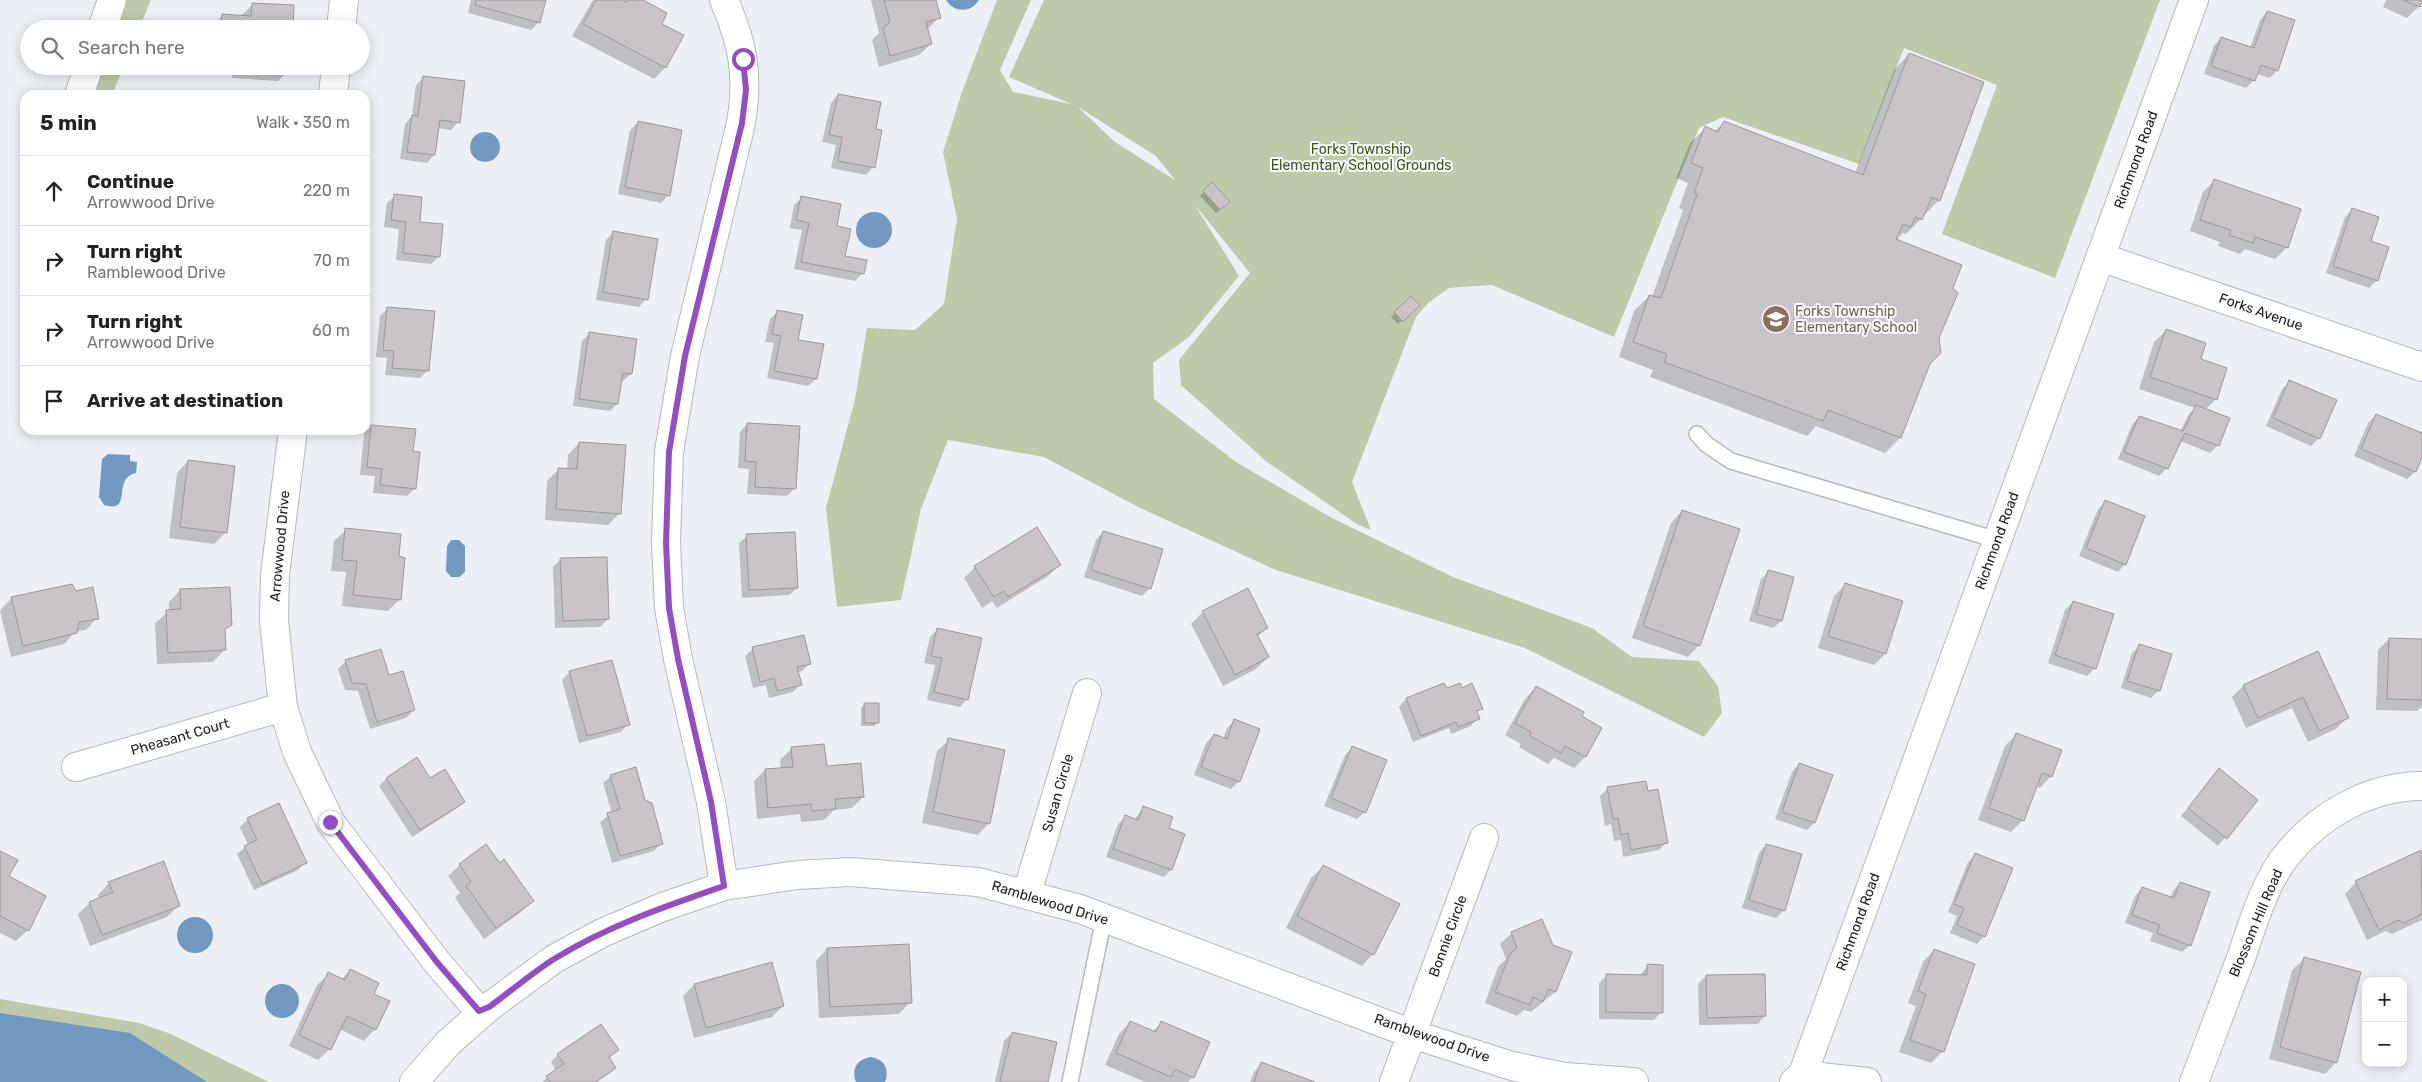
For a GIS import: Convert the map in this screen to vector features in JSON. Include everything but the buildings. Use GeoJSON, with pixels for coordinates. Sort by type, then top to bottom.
{"type":"FeatureCollection","features":[{"type":"Feature","properties":{"kind":"street"},"geometry":{"type":"LineString","coordinates":[[105,20],[112,0]]}},
{"type":"Feature","properties":{"kind":"street"},"geometry":{"type":"LineString","coordinates":[[342,20],[344,0]]}},
{"type":"Feature","properties":{"kind":"street"},"geometry":{"type":"LineString","coordinates":[[724,0],[735,26],[743,59],[746,90],[742,123],[685,356],[669,452],[666,543],[669,608],[678,659],[711,802],[724,886]]}},
{"type":"Feature","properties":{"kind":"street","name":"Richmond Road"},"geometry":{"type":"LineString","coordinates":[[1799,1080],[2194,0]]}},
{"type":"Feature","properties":{"kind":"street"},"geometry":{"type":"LineString","coordinates":[[81,90],[86,75]]}},
{"type":"Feature","properties":{"kind":"street"},"geometry":{"type":"LineString","coordinates":[[334,90],[335,75]]}},
{"type":"Feature","properties":{"kind":"street","name":"Forks Avenue"},"geometry":{"type":"LineString","coordinates":[[2100,257],[2422,367]]}},
{"type":"Feature","properties":{"kind":"street","name":"Arrowwood Drive"},"geometry":{"type":"LineString","coordinates":[[292,435],[275,576],[274,620],[283,707],[297,752],[330,822],[436,961],[479,1011],[489,1007]]}},
{"type":"Feature","properties":{"kind":"street","name":"Susan Circle"},"geometry":{"type":"LineString","coordinates":[[1027,893],[1087,693]]}},
{"type":"Feature","properties":{"kind":"street","name":"Pheasant Court"},"geometry":{"type":"LineString","coordinates":[[76,768],[283,707]]}},
{"type":"Feature","properties":{"kind":"street","name":"Blossom Hill Road"},"geometry":{"type":"LineString","coordinates":[[2194,1082],[2250,930],[2282,861],[2302,839],[2346,806],[2372,793],[2422,786]]}},
{"type":"Feature","properties":{"kind":"street","name":"Bonnie Circle"},"geometry":{"type":"LineString","coordinates":[[1394,1082],[1484,838]]}},
{"type":"Feature","properties":{"kind":"street","name":"Ramblewood Drive"},"geometry":{"type":"LineString","coordinates":[[414,1082],[448,1043],[489,1007],[554,959],[602,933],[660,908],[724,886],[797,875],[850,872],[978,882],[1027,893],[1104,918],[1412,1034],[1512,1066],[1565,1077],[1634,1082]]}},
{"type":"Feature","properties":{"kind":"street"},"geometry":{"type":"LineString","coordinates":[[1799,1080],[1867,1082]]}},
{"type":"Feature","properties":{"kind":"lane"},"geometry":{"type":"LineString","coordinates":[[1698,434],[1706,444],[1731,461],[1997,540]]}},
{"type":"Feature","properties":{"kind":"lane"},"geometry":{"type":"LineString","coordinates":[[1070,1082],[1104,918]]}},
{"type":"Feature","properties":{"kind":"green space"},"geometry":{"type":"Polygon","coordinates":[[[123,0],[151,0],[143,20],[116,20],[123,0]]]}},
{"type":"Feature","properties":{"kind":"green space","name":"Forks Township Elementary School Grounds"},"geometry":{"type":"Polygon","coordinates":[[[997,0],[1031,0],[1000,70],[1013,92],[1071,104],[1009,77],[1044,0],[2160,0],[2055,278],[1942,234],[1997,85],[1904,48],[1859,164],[1723,117],[1699,128],[1614,337],[1492,285],[1449,288],[1428,303],[1416,317],[1352,482],[1371,530],[1357,524],[1267,462],[1181,385],[1179,360],[1250,273],[1195,205],[1239,276],[1189,337],[1153,363],[1154,399],[1236,462],[1332,518],[1453,577],[1592,628],[1632,657],[1699,661],[1718,686],[1722,713],[1704,737],[1525,648],[1276,570],[1136,506],[1044,457],[948,440],[921,509],[901,600],[837,607],[826,508],[855,399],[867,328],[915,330],[944,304],[957,219],[943,152],[962,92],[997,0]],[[1078,107],[1115,142],[1175,180],[1156,156],[1078,107]]]}},
{"type":"Feature","properties":{"kind":"green space"},"geometry":{"type":"Polygon","coordinates":[[[97,75],[120,75],[114,90],[92,90],[97,75]]]}},
{"type":"Feature","properties":{"kind":"green space"},"geometry":{"type":"Polygon","coordinates":[[[0,999],[139,1023],[171,1034],[269,1082],[0,1082],[0,999]]]}},
{"type":"Feature","properties":{"kind":"water"},"geometry":{"type":"Polygon","coordinates":[[[946,0],[979,0],[972,7],[962,10],[953,7],[946,0]]]}},
{"type":"Feature","properties":{"kind":"water"},"geometry":{"type":"Polygon","coordinates":[[[485,132],[491,133],[499,141],[499,153],[491,161],[485,162],[479,161],[471,153],[470,147],[471,141],[479,133],[485,132]]]}},
{"type":"Feature","properties":{"kind":"water"},"geometry":{"type":"Polygon","coordinates":[[[874,212],[881,213],[887,217],[891,223],[891,237],[887,243],[881,247],[874,248],[867,247],[861,243],[857,237],[856,230],[857,223],[861,217],[867,213],[874,212]]]}},
{"type":"Feature","properties":{"kind":"water"},"geometry":{"type":"Polygon","coordinates":[[[108,454],[130,455],[130,461],[137,462],[136,473],[129,476],[125,481],[121,500],[113,506],[104,505],[99,497],[102,459],[108,454]]]}},
{"type":"Feature","properties":{"kind":"water"},"geometry":{"type":"Polygon","coordinates":[[[451,540],[459,540],[465,546],[465,572],[459,577],[451,577],[446,571],[447,546],[451,540]]]}},
{"type":"Feature","properties":{"kind":"water"},"geometry":{"type":"Polygon","coordinates":[[[195,917],[202,918],[208,922],[212,928],[212,942],[208,948],[202,952],[195,953],[188,952],[182,948],[178,942],[177,935],[178,928],[182,922],[188,918],[195,917]]]}},
{"type":"Feature","properties":{"kind":"water"},"geometry":{"type":"Polygon","coordinates":[[[282,984],[289,985],[294,989],[298,994],[298,1008],[294,1013],[289,1017],[282,1018],[275,1017],[270,1013],[266,1008],[265,1001],[266,994],[270,989],[275,985],[282,984]]]}},
{"type":"Feature","properties":{"kind":"water"},"geometry":{"type":"Polygon","coordinates":[[[0,1013],[130,1033],[207,1082],[0,1082],[0,1013]]]}},
{"type":"Feature","properties":{"kind":"water"},"geometry":{"type":"Polygon","coordinates":[[[871,1057],[876,1058],[885,1065],[887,1073],[885,1082],[856,1082],[854,1073],[856,1065],[862,1060],[871,1057]]]}},
{"type":"Feature","properties":{"kind":"place","name":"Forks Township Elementary School"},"geometry":{"type":"Point","coordinates":[1776,319]}},
{"type":"Feature","properties":{"kind":"route"},"geometry":{"type":"LineString","coordinates":[[330,822],[398,914],[479,1011],[489,1007],[554,959],[602,933],[660,908],[724,886],[711,802],[678,659],[669,608],[666,543],[669,452],[685,356],[742,123],[746,90],[743,59]]}}]}
